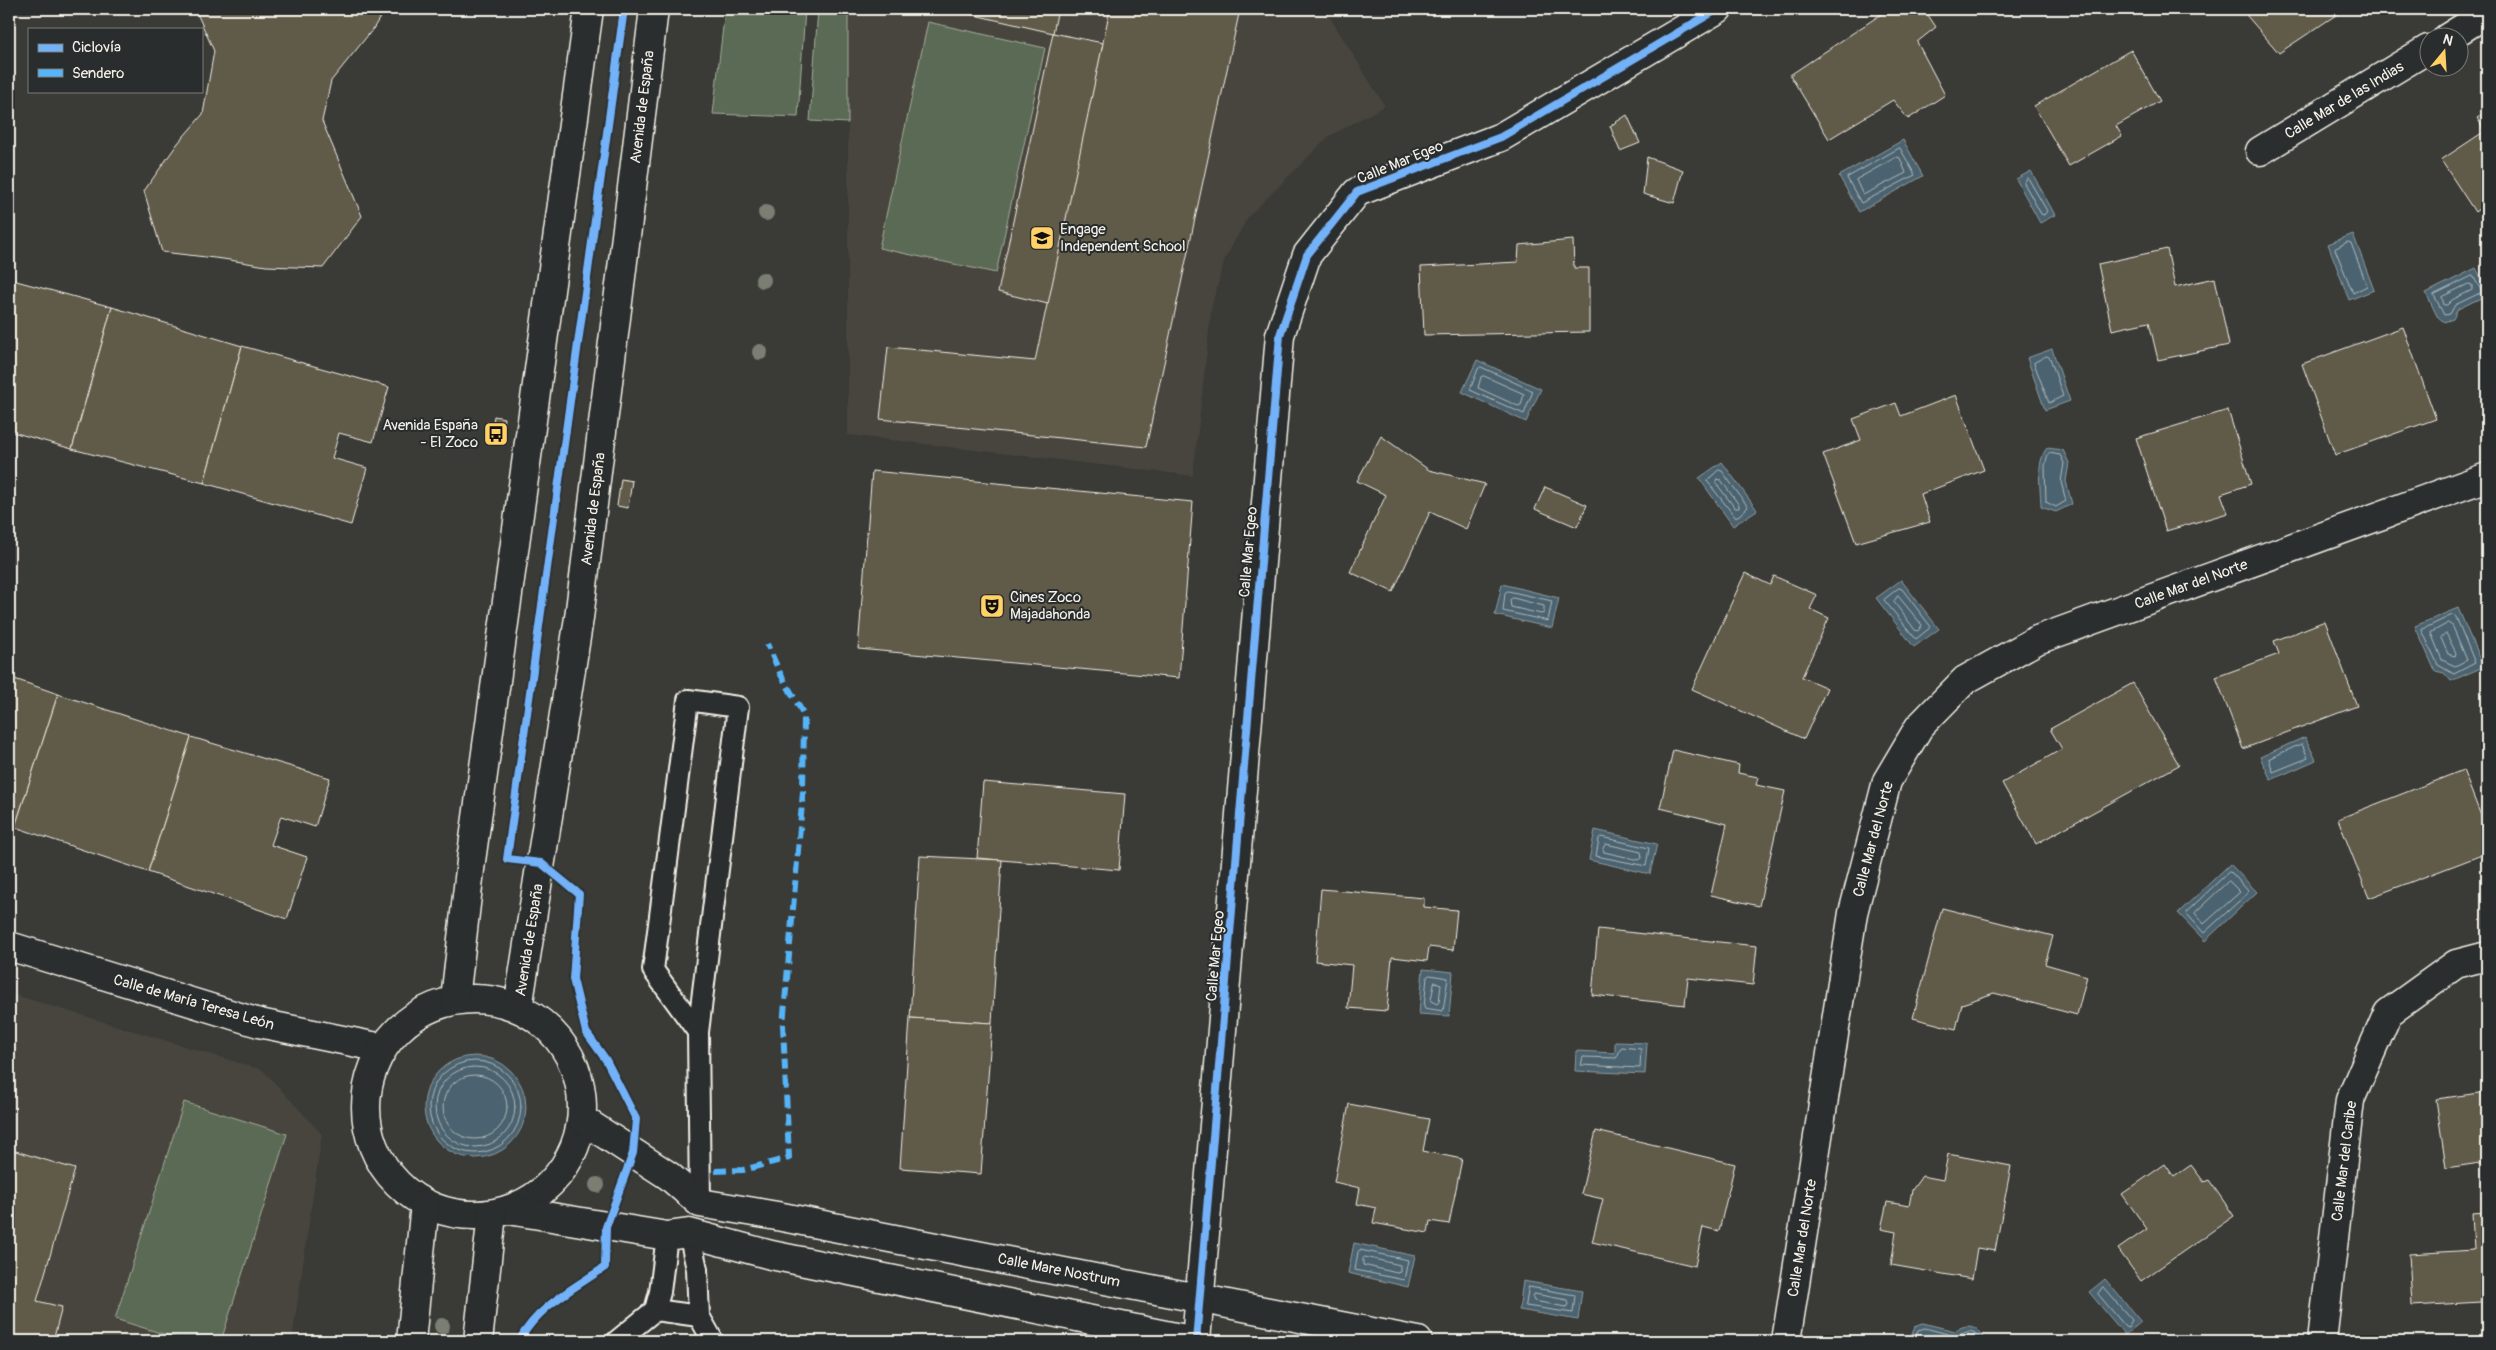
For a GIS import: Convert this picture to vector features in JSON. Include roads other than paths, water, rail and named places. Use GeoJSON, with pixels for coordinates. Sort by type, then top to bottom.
{"type":"FeatureCollection","features":[{"type":"Feature","properties":{"kind":"street"},"geometry":{"type":"LineString","coordinates":[[455,999],[473,851],[590,9]]}},
{"type":"Feature","properties":{"kind":"street","name":"Avenida de España"},"geometry":{"type":"LineString","coordinates":[[518,1008],[579,618],[654,9]]}},
{"type":"Feature","properties":{"kind":"street","name":"Calle Mar Egeo"},"geometry":{"type":"LineString","coordinates":[[1195,1341],[1280,335],[1308,255],[1357,192],[1501,137],[1718,9]]}},
{"type":"Feature","properties":{"kind":"street"},"geometry":{"type":"LineString","coordinates":[[2463,28],[2487,13]]}},
{"type":"Feature","properties":{"kind":"street","name":"Calle Mar de las Indias"},"geometry":{"type":"LineString","coordinates":[[2260,151],[2418,55]]}},
{"type":"Feature","properties":{"kind":"street","name":"Calle Mar del Norte"},"geometry":{"type":"LineString","coordinates":[[1786,1341],[1854,913],[1887,781],[1919,727],[1965,680],[2037,640],[2487,477]]}},
{"type":"Feature","properties":{"kind":"street","name":"Calle de María Teresa León"},"geometry":{"type":"LineString","coordinates":[[9,946],[259,1023],[382,1048]]}},
{"type":"Feature","properties":{"kind":"street","name":"Calle Mar del Caribe"},"geometry":{"type":"LineString","coordinates":[[2322,1341],[2350,1100],[2388,1013],[2456,964],[2487,956]]}},
{"type":"Feature","properties":{"kind":"street"},"geometry":{"type":"LineString","coordinates":[[500,1212],[536,1197],[559,1176],[575,1150],[583,1120],[582,1085],[569,1053],[547,1026],[518,1008],[487,999],[455,999],[427,1008],[402,1025],[382,1048],[370,1076],[365,1106],[370,1135],[386,1169],[401,1186],[425,1204],[458,1214],[500,1212],[678,1235],[1195,1341]]}},
{"type":"Feature","properties":{"kind":"street"},"geometry":{"type":"LineString","coordinates":[[583,1120],[668,1176],[700,1203],[705,1205],[710,1214],[709,1226],[698,1234],[678,1235]]}},
{"type":"Feature","properties":{"kind":"street","name":"Calle Mare Nostrum"},"geometry":{"type":"LineString","coordinates":[[700,1203],[777,1216],[1418,1341]]}},
{"type":"Feature","properties":{"kind":"street"},"geometry":{"type":"LineString","coordinates":[[411,1341],[425,1204]]}},
{"type":"Feature","properties":{"kind":"street"},"geometry":{"type":"LineString","coordinates":[[478,1341],[500,1212]]}},
{"type":"Feature","properties":{"kind":"lane"},"geometry":{"type":"LineString","coordinates":[[698,1032],[653,970],[688,700],[738,707],[698,1032],[700,1203]]}},
{"type":"Feature","properties":{"kind":"lane"},"geometry":{"type":"LineString","coordinates":[[617,1341],[655,1310],[678,1235]]}},
{"type":"Feature","properties":{"kind":"lane"},"geometry":{"type":"LineString","coordinates":[[678,1235],[697,1269],[699,1316],[713,1341]]}},
{"type":"Feature","properties":{"kind":"lane"},"geometry":{"type":"LineString","coordinates":[[655,1310],[699,1316]]}},
{"type":"Feature","properties":{"kind":"water"},"geometry":{"type":"Polygon","coordinates":[[[1903,140],[1923,176],[1859,212],[1839,176],[1903,140]]]}},
{"type":"Feature","properties":{"kind":"water"},"geometry":{"type":"Polygon","coordinates":[[[2031,171],[2055,215],[2040,223],[2016,179],[2031,171]]]}},
{"type":"Feature","properties":{"kind":"water"},"geometry":{"type":"Polygon","coordinates":[[[2353,234],[2374,290],[2349,300],[2328,244],[2353,234]]]}},
{"type":"Feature","properties":{"kind":"water"},"geometry":{"type":"Polygon","coordinates":[[[2476,268],[2487,289],[2487,295],[2458,309],[2453,319],[2444,322],[2437,316],[2426,293],[2476,268]]]}},
{"type":"Feature","properties":{"kind":"water"},"geometry":{"type":"Polygon","coordinates":[[[2052,349],[2070,401],[2045,410],[2027,358],[2052,349]]]}},
{"type":"Feature","properties":{"kind":"water"},"geometry":{"type":"Polygon","coordinates":[[[1477,360],[1541,389],[1526,422],[1462,392],[1477,360]]]}},
{"type":"Feature","properties":{"kind":"water"},"geometry":{"type":"Polygon","coordinates":[[[2047,448],[2063,450],[2069,463],[2066,481],[2072,504],[2056,512],[2041,507],[2040,469],[2043,454],[2047,448]]]}},
{"type":"Feature","properties":{"kind":"water"},"geometry":{"type":"Polygon","coordinates":[[[1722,462],[1757,510],[1733,526],[1699,478],[1722,462]]]}},
{"type":"Feature","properties":{"kind":"water"},"geometry":{"type":"Polygon","coordinates":[[[1901,580],[1939,629],[1914,647],[1876,598],[1901,580]]]}},
{"type":"Feature","properties":{"kind":"water"},"geometry":{"type":"Polygon","coordinates":[[[1502,584],[1559,598],[1552,628],[1495,615],[1502,584]]]}},
{"type":"Feature","properties":{"kind":"water"},"geometry":{"type":"Polygon","coordinates":[[[2458,608],[2483,667],[2451,681],[2444,673],[2435,671],[2415,626],[2458,608]]]}},
{"type":"Feature","properties":{"kind":"water"},"geometry":{"type":"Polygon","coordinates":[[[2305,737],[2316,760],[2271,780],[2260,757],[2305,737]]]}},
{"type":"Feature","properties":{"kind":"water"},"geometry":{"type":"Polygon","coordinates":[[[1595,830],[1657,844],[1650,874],[1589,860],[1595,830]]]}},
{"type":"Feature","properties":{"kind":"water"},"geometry":{"type":"Polygon","coordinates":[[[2230,864],[2257,892],[2205,941],[2178,913],[2230,864]]]}},
{"type":"Feature","properties":{"kind":"water"},"geometry":{"type":"Polygon","coordinates":[[[1423,969],[1453,972],[1449,1016],[1419,1014],[1423,969]]]}},
{"type":"Feature","properties":{"kind":"water"},"geometry":{"type":"Polygon","coordinates":[[[1615,1042],[1647,1043],[1645,1074],[1575,1071],[1576,1051],[1615,1053],[1615,1042]]]}},
{"type":"Feature","properties":{"kind":"water"},"geometry":{"type":"Polygon","coordinates":[[[475,1056],[495,1060],[511,1071],[522,1087],[526,1107],[522,1127],[511,1143],[495,1154],[475,1158],[455,1154],[439,1143],[428,1127],[424,1107],[428,1087],[439,1071],[455,1060],[475,1056]]]}},
{"type":"Feature","properties":{"kind":"water"},"geometry":{"type":"Polygon","coordinates":[[[1354,1243],[1415,1256],[1408,1287],[1348,1273],[1354,1243]]]}},
{"type":"Feature","properties":{"kind":"water"},"geometry":{"type":"Polygon","coordinates":[[[2105,1279],[2141,1322],[2125,1335],[2089,1292],[2105,1279]]]}},
{"type":"Feature","properties":{"kind":"water"},"geometry":{"type":"Polygon","coordinates":[[[1523,1281],[1582,1291],[1578,1320],[1519,1310],[1523,1281]]]}},
{"type":"Feature","properties":{"kind":"water"},"geometry":{"type":"Polygon","coordinates":[[[1923,1323],[1955,1331],[1965,1326],[1973,1327],[1980,1332],[1986,1341],[1909,1341],[1915,1326],[1923,1323]]]}},
{"type":"Feature","properties":{"kind":"place","name":"Engage Independent School"},"geometry":{"type":"Point","coordinates":[1042,238]}},
{"type":"Feature","properties":{"kind":"place","name":"Avenida España - El Zoco"},"geometry":{"type":"Point","coordinates":[496,434]}},
{"type":"Feature","properties":{"kind":"place","name":"Cines Zoco Majadahonda"},"geometry":{"type":"Point","coordinates":[992,606]}}]}
